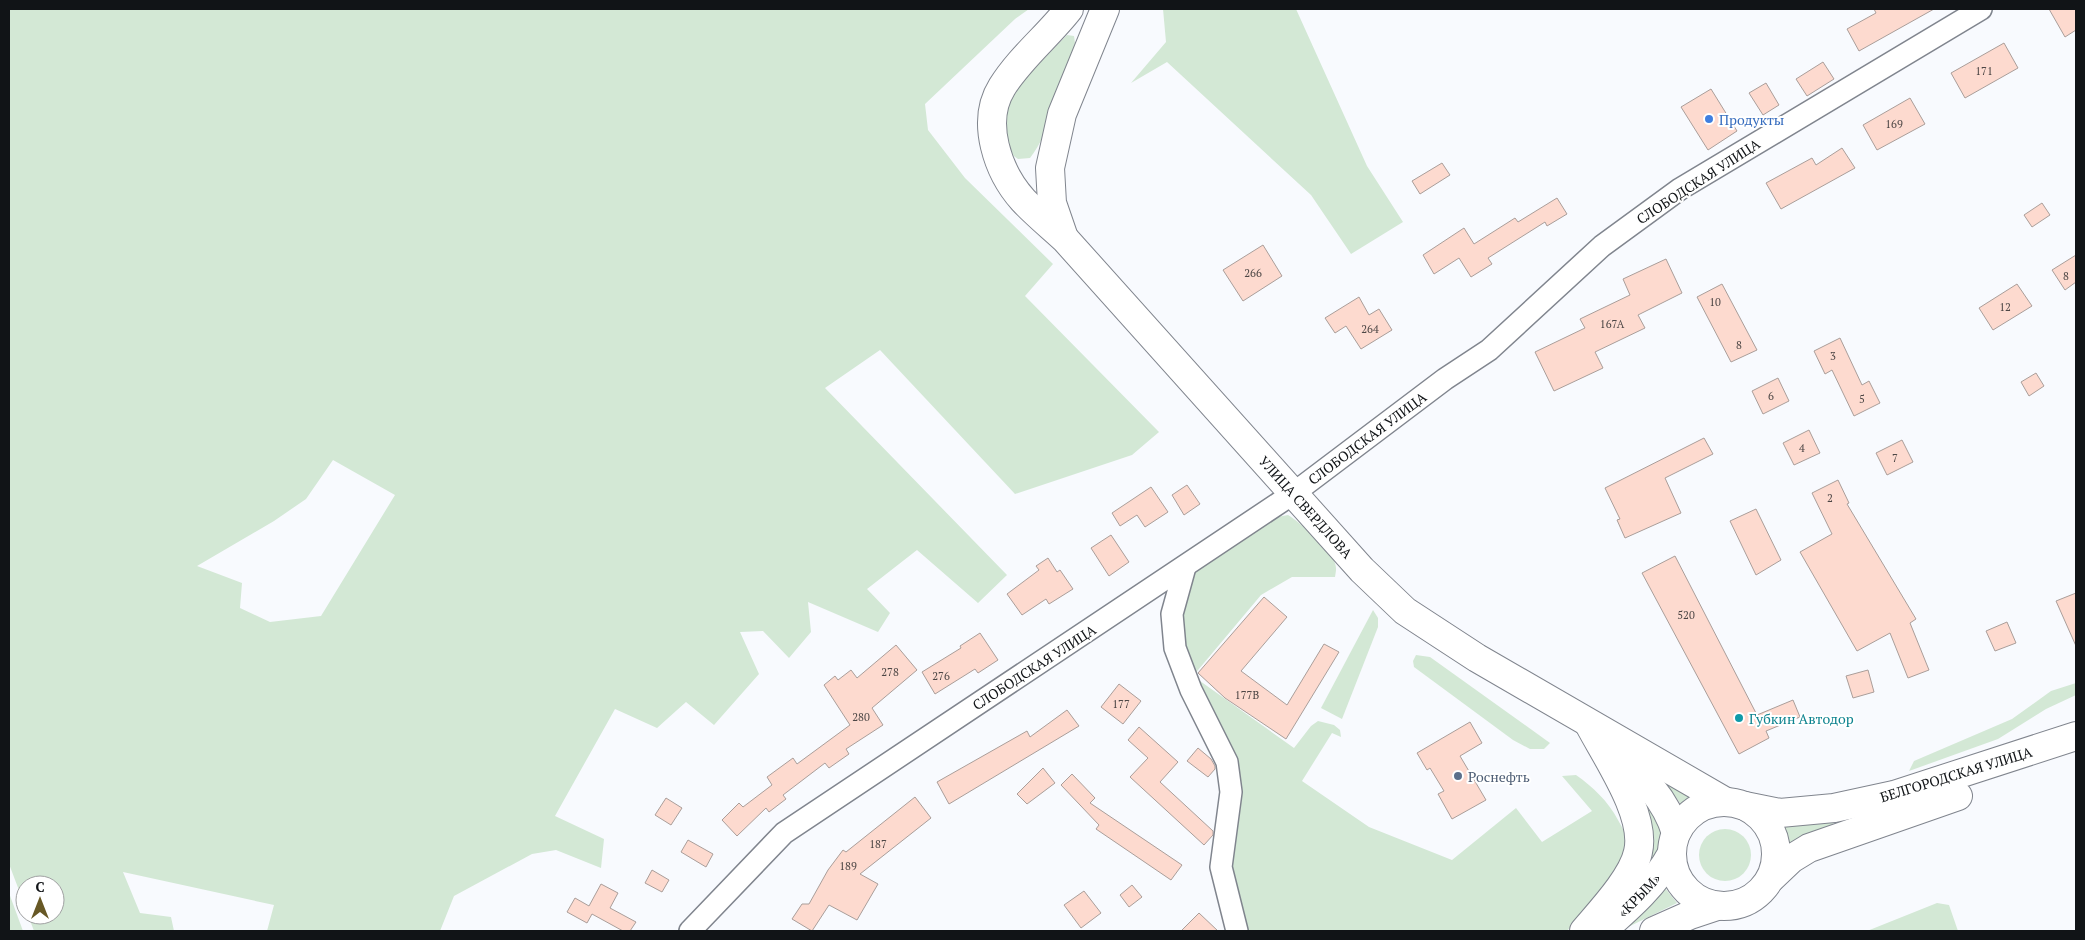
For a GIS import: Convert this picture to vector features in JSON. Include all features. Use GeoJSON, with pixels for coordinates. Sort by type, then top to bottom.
{"type":"FeatureCollection","features":[{"type":"Feature","properties":{"kind":"main road","name":"УЛИЦА СВЕРДЛОВА"},"geometry":{"type":"LineString","coordinates":[[1069,9],[1001,88],[992,114],[994,144],[1007,174],[1022,199],[1065,239],[1362,570],[1405,611],[1477,658],[1589,724]]}},
{"type":"Feature","properties":{"kind":"main road","name":"УЛИЦА СВЕРДЛОВА"},"geometry":{"type":"LineString","coordinates":[[1065,239],[1052,203],[1050,168],[1062,114],[1106,9]]}},
{"type":"Feature","properties":{"kind":"main road"},"geometry":{"type":"LineString","coordinates":[[1589,724],[1762,819],[1773,836],[1776,850],[1771,878]]}},
{"type":"Feature","properties":{"kind":"main road"},"geometry":{"type":"LineString","coordinates":[[1589,724],[1647,782],[1665,807],[1673,844]]}},
{"type":"Feature","properties":{"kind":"main road"},"geometry":{"type":"LineString","coordinates":[[1584,931],[1631,870],[1638,853],[1640,834],[1636,814],[1589,724]]}},
{"type":"Feature","properties":{"kind":"main road","name":"БЕЛГОРОДСКАЯ УЛИЦА"},"geometry":{"type":"LineString","coordinates":[[1736,804],[1780,813],[1851,804],[1918,789],[2076,736]]}},
{"type":"Feature","properties":{"kind":"main road","name":"БЕЛГОРОДСКАЯ УЛИЦА"},"geometry":{"type":"LineString","coordinates":[[1771,878],[1791,859],[1809,848],[2076,756]]}},
{"type":"Feature","properties":{"kind":"main road","name":"«КРЫМ»"},"geometry":{"type":"LineString","coordinates":[[1602,931],[1649,887],[1661,872],[1685,819],[1696,810],[1709,804],[1736,804]]}},
{"type":"Feature","properties":{"kind":"main road","name":"«КРЫМ»"},"geometry":{"type":"LineString","coordinates":[[1673,844],[1674,872],[1681,885],[1697,899],[1717,906],[1742,904],[1754,898],[1771,878]]}},
{"type":"Feature","properties":{"kind":"main road"},"geometry":{"type":"LineString","coordinates":[[1654,931],[1690,915],[1717,906]]}},
{"type":"Feature","properties":{"kind":"street","name":"СЛОБОДСКАЯ УЛИЦА"},"geometry":{"type":"LineString","coordinates":[[698,929],[784,833],[1294,494],[1445,379],[1489,350],[1602,246],[1680,190],[1981,9]]}},
{"type":"Feature","properties":{"kind":"street"},"geometry":{"type":"LineString","coordinates":[[1185,567],[1172,614],[1175,648],[1191,690],[1227,762],[1231,792],[1221,867],[1237,931]]}},
{"type":"Feature","properties":{"kind":"green space"},"geometry":{"type":"Polygon","coordinates":[[[9,9],[1029,9],[1015,19],[925,104],[928,130],[965,178],[1053,264],[1025,296],[1159,432],[1132,455],[1015,494],[880,350],[825,388],[1007,575],[978,603],[917,550],[867,589],[890,613],[878,632],[808,602],[811,632],[789,658],[763,631],[740,632],[759,674],[714,725],[686,702],[657,728],[615,709],[555,816],[604,839],[601,868],[556,850],[532,854],[454,896],[440,931],[267,931],[274,905],[123,872],[140,913],[171,917],[174,931],[34,931],[32,925],[65,925],[65,875],[15,875],[15,880],[9,864],[9,9]],[[333,460],[306,499],[274,521],[197,566],[242,583],[240,608],[270,622],[321,616],[395,495],[333,460]]]}},
{"type":"Feature","properties":{"kind":"green space"},"geometry":{"type":"Polygon","coordinates":[[[1163,9],[1296,9],[1367,166],[1403,222],[1351,254],[1311,195],[1167,62],[1131,83],[1166,42],[1163,9]]]}},
{"type":"Feature","properties":{"kind":"green space"},"geometry":{"type":"Polygon","coordinates":[[[1067,35],[1074,36],[1075,43],[1063,87],[1051,119],[1030,158],[1018,159],[1008,152],[1004,122],[1004,113],[1007,105],[1031,72],[1067,35]]]}},
{"type":"Feature","properties":{"kind":"green space"},"geometry":{"type":"Polygon","coordinates":[[[1288,515],[1314,536],[1331,556],[1336,565],[1335,577],[1292,577],[1261,595],[1193,676],[1294,748],[1311,726],[1318,721],[1334,725],[1340,730],[1341,737],[1332,733],[1302,781],[1369,827],[1452,860],[1516,808],[1542,842],[1592,811],[1562,776],[1576,775],[1610,807],[1624,830],[1627,841],[1626,852],[1614,876],[1605,889],[1567,931],[1245,931],[1230,864],[1239,783],[1230,751],[1194,685],[1182,643],[1180,609],[1195,567],[1272,518],[1288,515]]]}},
{"type":"Feature","properties":{"kind":"green space"},"geometry":{"type":"Polygon","coordinates":[[[1373,610],[1378,618],[1378,627],[1342,719],[1321,708],[1373,610]]]}},
{"type":"Feature","properties":{"kind":"green space"},"geometry":{"type":"Polygon","coordinates":[[[1416,655],[1430,657],[1550,743],[1544,749],[1530,749],[1513,740],[1414,667],[1413,661],[1416,655]]]}},
{"type":"Feature","properties":{"kind":"green space"},"geometry":{"type":"Polygon","coordinates":[[[2076,683],[2076,695],[2046,709],[1998,739],[1909,771],[1914,761],[2012,719],[2051,691],[2076,683]]]}},
{"type":"Feature","properties":{"kind":"green space"},"geometry":{"type":"Polygon","coordinates":[[[1654,769],[1699,797],[1684,808],[1654,769]]]}},
{"type":"Feature","properties":{"kind":"green space"},"geometry":{"type":"Polygon","coordinates":[[[1644,801],[1658,822],[1660,840],[1654,857],[1640,877],[1644,801]]]}},
{"type":"Feature","properties":{"kind":"green space"},"geometry":{"type":"Polygon","coordinates":[[[1849,816],[1788,845],[1780,823],[1849,816]]]}},
{"type":"Feature","properties":{"kind":"green space"},"geometry":{"type":"Polygon","coordinates":[[[1720,829],[1730,829],[1740,833],[1747,840],[1751,855],[1747,870],[1740,877],[1730,881],[1720,881],[1710,877],[1703,870],[1699,860],[1699,850],[1703,840],[1710,833],[1720,829]]]}},
{"type":"Feature","properties":{"kind":"green space"},"geometry":{"type":"Polygon","coordinates":[[[1665,888],[1677,903],[1620,931],[1665,888]]]}},
{"type":"Feature","properties":{"kind":"green space"},"geometry":{"type":"Polygon","coordinates":[[[9,893],[15,909],[15,925],[21,925],[23,931],[9,931],[9,893]]]}},
{"type":"Feature","properties":{"kind":"green space"},"geometry":{"type":"Polygon","coordinates":[[[1937,903],[1949,905],[1958,931],[1867,931],[1937,903]]]}},
{"type":"Feature","properties":{"kind":"building"},"geometry":{"type":"Polygon","coordinates":[[[1874,9],[1934,9],[1859,51],[1847,29],[1876,13],[1874,9]]]}},
{"type":"Feature","properties":{"kind":"building"},"geometry":{"type":"Polygon","coordinates":[[[2049,9],[2076,9],[2076,30],[2065,37],[2049,9]]]}},
{"type":"Feature","properties":{"kind":"building"},"geometry":{"type":"Polygon","coordinates":[[[2004,43],[2018,68],[1965,98],[1951,73],[2004,43]]]}},
{"type":"Feature","properties":{"kind":"building"},"geometry":{"type":"Polygon","coordinates":[[[1823,62],[1834,79],[1807,96],[1796,79],[1823,62]]]}},
{"type":"Feature","properties":{"kind":"building"},"geometry":{"type":"Polygon","coordinates":[[[1766,83],[1779,105],[1763,115],[1749,93],[1766,83]]]}},
{"type":"Feature","properties":{"kind":"building","name":"Продукты"},"geometry":{"type":"Polygon","coordinates":[[[1711,89],[1737,131],[1708,150],[1681,107],[1711,89]]]}},
{"type":"Feature","properties":{"kind":"building"},"geometry":{"type":"Polygon","coordinates":[[[1910,98],[1925,124],[1877,150],[1863,125],[1910,98]]]}},
{"type":"Feature","properties":{"kind":"building"},"geometry":{"type":"Polygon","coordinates":[[[1842,148],[1855,168],[1781,209],[1766,183],[1812,158],[1816,165],[1842,148]]]}},
{"type":"Feature","properties":{"kind":"building"},"geometry":{"type":"Polygon","coordinates":[[[1442,163],[1450,175],[1420,194],[1412,181],[1442,163]]]}},
{"type":"Feature","properties":{"kind":"building"},"geometry":{"type":"Polygon","coordinates":[[[1557,198],[1567,214],[1547,226],[1545,222],[1488,258],[1492,264],[1471,277],[1459,258],[1434,274],[1423,255],[1464,228],[1474,244],[1515,218],[1518,222],[1557,198]]]}},
{"type":"Feature","properties":{"kind":"building"},"geometry":{"type":"Polygon","coordinates":[[[2042,203],[2050,215],[2032,227],[2024,215],[2042,203]]]}},
{"type":"Feature","properties":{"kind":"building"},"geometry":{"type":"Polygon","coordinates":[[[1263,245],[1282,276],[1243,301],[1223,270],[1263,245]]]}},
{"type":"Feature","properties":{"kind":"building"},"geometry":{"type":"Polygon","coordinates":[[[2076,255],[2076,282],[2065,290],[2052,270],[2076,255]]]}},
{"type":"Feature","properties":{"kind":"building"},"geometry":{"type":"Polygon","coordinates":[[[1666,259],[1682,293],[1638,315],[1645,328],[1595,352],[1603,368],[1554,391],[1535,352],[1585,328],[1580,319],[1630,295],[1623,279],[1666,259]]]}},
{"type":"Feature","properties":{"kind":"building"},"geometry":{"type":"Polygon","coordinates":[[[1722,284],[1757,350],[1731,362],[1697,297],[1722,284]]]}},
{"type":"Feature","properties":{"kind":"building"},"geometry":{"type":"Polygon","coordinates":[[[2017,284],[2032,306],[1993,330],[1979,308],[2017,284]]]}},
{"type":"Feature","properties":{"kind":"building"},"geometry":{"type":"Polygon","coordinates":[[[1359,297],[1369,315],[1379,309],[1392,330],[1361,349],[1346,326],[1335,333],[1325,318],[1359,297]]]}},
{"type":"Feature","properties":{"kind":"building"},"geometry":{"type":"Polygon","coordinates":[[[1840,338],[1862,385],[1869,381],[1880,403],[1854,416],[1832,370],[1825,374],[1814,351],[1840,338]]]}},
{"type":"Feature","properties":{"kind":"building"},"geometry":{"type":"Polygon","coordinates":[[[2036,373],[2044,386],[2029,396],[2021,382],[2036,373]]]}},
{"type":"Feature","properties":{"kind":"building"},"geometry":{"type":"Polygon","coordinates":[[[1778,378],[1789,401],[1763,414],[1752,391],[1778,378]]]}},
{"type":"Feature","properties":{"kind":"building"},"geometry":{"type":"Polygon","coordinates":[[[1809,430],[1820,453],[1794,465],[1783,443],[1809,430]]]}},
{"type":"Feature","properties":{"kind":"building"},"geometry":{"type":"Polygon","coordinates":[[[1704,438],[1713,454],[1665,478],[1681,513],[1625,538],[1617,520],[1620,519],[1605,488],[1704,438]]]}},
{"type":"Feature","properties":{"kind":"building"},"geometry":{"type":"Polygon","coordinates":[[[1902,440],[1913,462],[1887,475],[1876,453],[1902,440]]]}},
{"type":"Feature","properties":{"kind":"building"},"geometry":{"type":"Polygon","coordinates":[[[1838,480],[1849,503],[1847,504],[1916,619],[1910,623],[1929,670],[1908,678],[1890,633],[1857,651],[1800,552],[1832,534],[1812,493],[1838,480]]]}},
{"type":"Feature","properties":{"kind":"building"},"geometry":{"type":"Polygon","coordinates":[[[1187,485],[1200,504],[1184,515],[1172,495],[1187,485]]]}},
{"type":"Feature","properties":{"kind":"building"},"geometry":{"type":"Polygon","coordinates":[[[1151,487],[1168,512],[1145,527],[1137,515],[1120,526],[1112,513],[1151,487]]]}},
{"type":"Feature","properties":{"kind":"building"},"geometry":{"type":"Polygon","coordinates":[[[1756,509],[1781,560],[1756,575],[1730,521],[1756,509]]]}},
{"type":"Feature","properties":{"kind":"building"},"geometry":{"type":"Polygon","coordinates":[[[1111,535],[1129,562],[1109,576],[1091,548],[1111,535]]]}},
{"type":"Feature","properties":{"kind":"building"},"geometry":{"type":"Polygon","coordinates":[[[1675,556],[1757,715],[1793,700],[1800,717],[1766,731],[1769,738],[1739,754],[1642,573],[1675,556]]]}},
{"type":"Feature","properties":{"kind":"building"},"geometry":{"type":"Polygon","coordinates":[[[1048,558],[1057,572],[1060,570],[1073,589],[1049,604],[1046,599],[1022,615],[1007,594],[1039,570],[1036,566],[1048,558]]]}},
{"type":"Feature","properties":{"kind":"building"},"geometry":{"type":"Polygon","coordinates":[[[2076,593],[2076,646],[2056,601],[2076,593]]]}},
{"type":"Feature","properties":{"kind":"building"},"geometry":{"type":"Polygon","coordinates":[[[1264,597],[1287,617],[1241,671],[1287,705],[1324,644],[1339,652],[1286,739],[1225,698],[1198,673],[1264,597]]]}},
{"type":"Feature","properties":{"kind":"building"},"geometry":{"type":"Polygon","coordinates":[[[2007,622],[2016,643],[1995,651],[1986,631],[2007,622]]]}},
{"type":"Feature","properties":{"kind":"building"},"geometry":{"type":"Polygon","coordinates":[[[980,633],[998,660],[978,673],[975,669],[935,694],[922,672],[961,648],[960,646],[980,633]]]}},
{"type":"Feature","properties":{"kind":"building"},"geometry":{"type":"Polygon","coordinates":[[[896,645],[917,670],[872,708],[883,725],[846,749],[849,754],[829,768],[825,763],[783,795],[786,799],[769,812],[766,808],[737,836],[722,820],[739,803],[743,807],[772,785],[767,777],[793,758],[797,764],[850,725],[824,685],[835,676],[838,680],[851,670],[857,678],[896,645]]]}},
{"type":"Feature","properties":{"kind":"building"},"geometry":{"type":"Polygon","coordinates":[[[1868,670],[1874,692],[1853,698],[1846,676],[1868,670]]]}},
{"type":"Feature","properties":{"kind":"building"},"geometry":{"type":"Polygon","coordinates":[[[1119,684],[1141,701],[1123,724],[1101,707],[1119,684]]]}},
{"type":"Feature","properties":{"kind":"building"},"geometry":{"type":"Polygon","coordinates":[[[1067,710],[1079,726],[949,804],[937,782],[1027,731],[1030,737],[1067,710]]]}},
{"type":"Feature","properties":{"kind":"building"},"geometry":{"type":"Polygon","coordinates":[[[1470,722],[1482,743],[1460,756],[1486,800],[1452,819],[1438,794],[1444,791],[1430,768],[1427,770],[1417,753],[1470,722]]]}},
{"type":"Feature","properties":{"kind":"building"},"geometry":{"type":"Polygon","coordinates":[[[1139,727],[1178,762],[1160,782],[1213,831],[1213,835],[1204,845],[1130,777],[1148,758],[1128,740],[1139,727]]]}},
{"type":"Feature","properties":{"kind":"building"},"geometry":{"type":"Polygon","coordinates":[[[1198,748],[1211,759],[1215,766],[1215,769],[1208,777],[1187,761],[1198,748]]]}},
{"type":"Feature","properties":{"kind":"building"},"geometry":{"type":"Polygon","coordinates":[[[1043,768],[1055,783],[1027,804],[1017,794],[1043,768]]]}},
{"type":"Feature","properties":{"kind":"building"},"geometry":{"type":"Polygon","coordinates":[[[1072,774],[1095,798],[1090,803],[1182,865],[1171,880],[1096,829],[1099,825],[1061,785],[1072,774]]]}},
{"type":"Feature","properties":{"kind":"building"},"geometry":{"type":"Polygon","coordinates":[[[915,797],[931,818],[860,874],[878,884],[857,920],[829,905],[812,931],[792,919],[802,904],[809,904],[828,870],[843,850],[846,852],[915,797]]]}},
{"type":"Feature","properties":{"kind":"building"},"geometry":{"type":"Polygon","coordinates":[[[666,798],[682,808],[671,825],[655,815],[666,798]]]}},
{"type":"Feature","properties":{"kind":"building"},"geometry":{"type":"Polygon","coordinates":[[[688,840],[713,854],[706,867],[681,852],[688,840]]]}},
{"type":"Feature","properties":{"kind":"building"},"geometry":{"type":"Polygon","coordinates":[[[652,870],[669,880],[662,892],[645,883],[652,870]]]}},
{"type":"Feature","properties":{"kind":"building"},"geometry":{"type":"Polygon","coordinates":[[[601,884],[618,893],[610,908],[636,922],[630,931],[623,931],[592,914],[587,923],[567,912],[575,898],[589,906],[601,884]]]}},
{"type":"Feature","properties":{"kind":"building"},"geometry":{"type":"Polygon","coordinates":[[[1132,885],[1142,897],[1129,907],[1120,895],[1132,885]]]}},
{"type":"Feature","properties":{"kind":"building"},"geometry":{"type":"Polygon","coordinates":[[[1084,891],[1101,913],[1081,928],[1064,905],[1084,891]]]}},
{"type":"Feature","properties":{"kind":"building"},"geometry":{"type":"Polygon","coordinates":[[[1199,913],[1218,931],[1181,931],[1199,913]]]}},
{"type":"Feature","properties":{"kind":"place","name":"Продукты"},"geometry":{"type":"Point","coordinates":[1709,119]}},
{"type":"Feature","properties":{"kind":"place","name":"Губкин Автодор"},"geometry":{"type":"Point","coordinates":[1739,718]}},
{"type":"Feature","properties":{"kind":"place","name":"Роснефть"},"geometry":{"type":"Point","coordinates":[1458,776]}}]}
